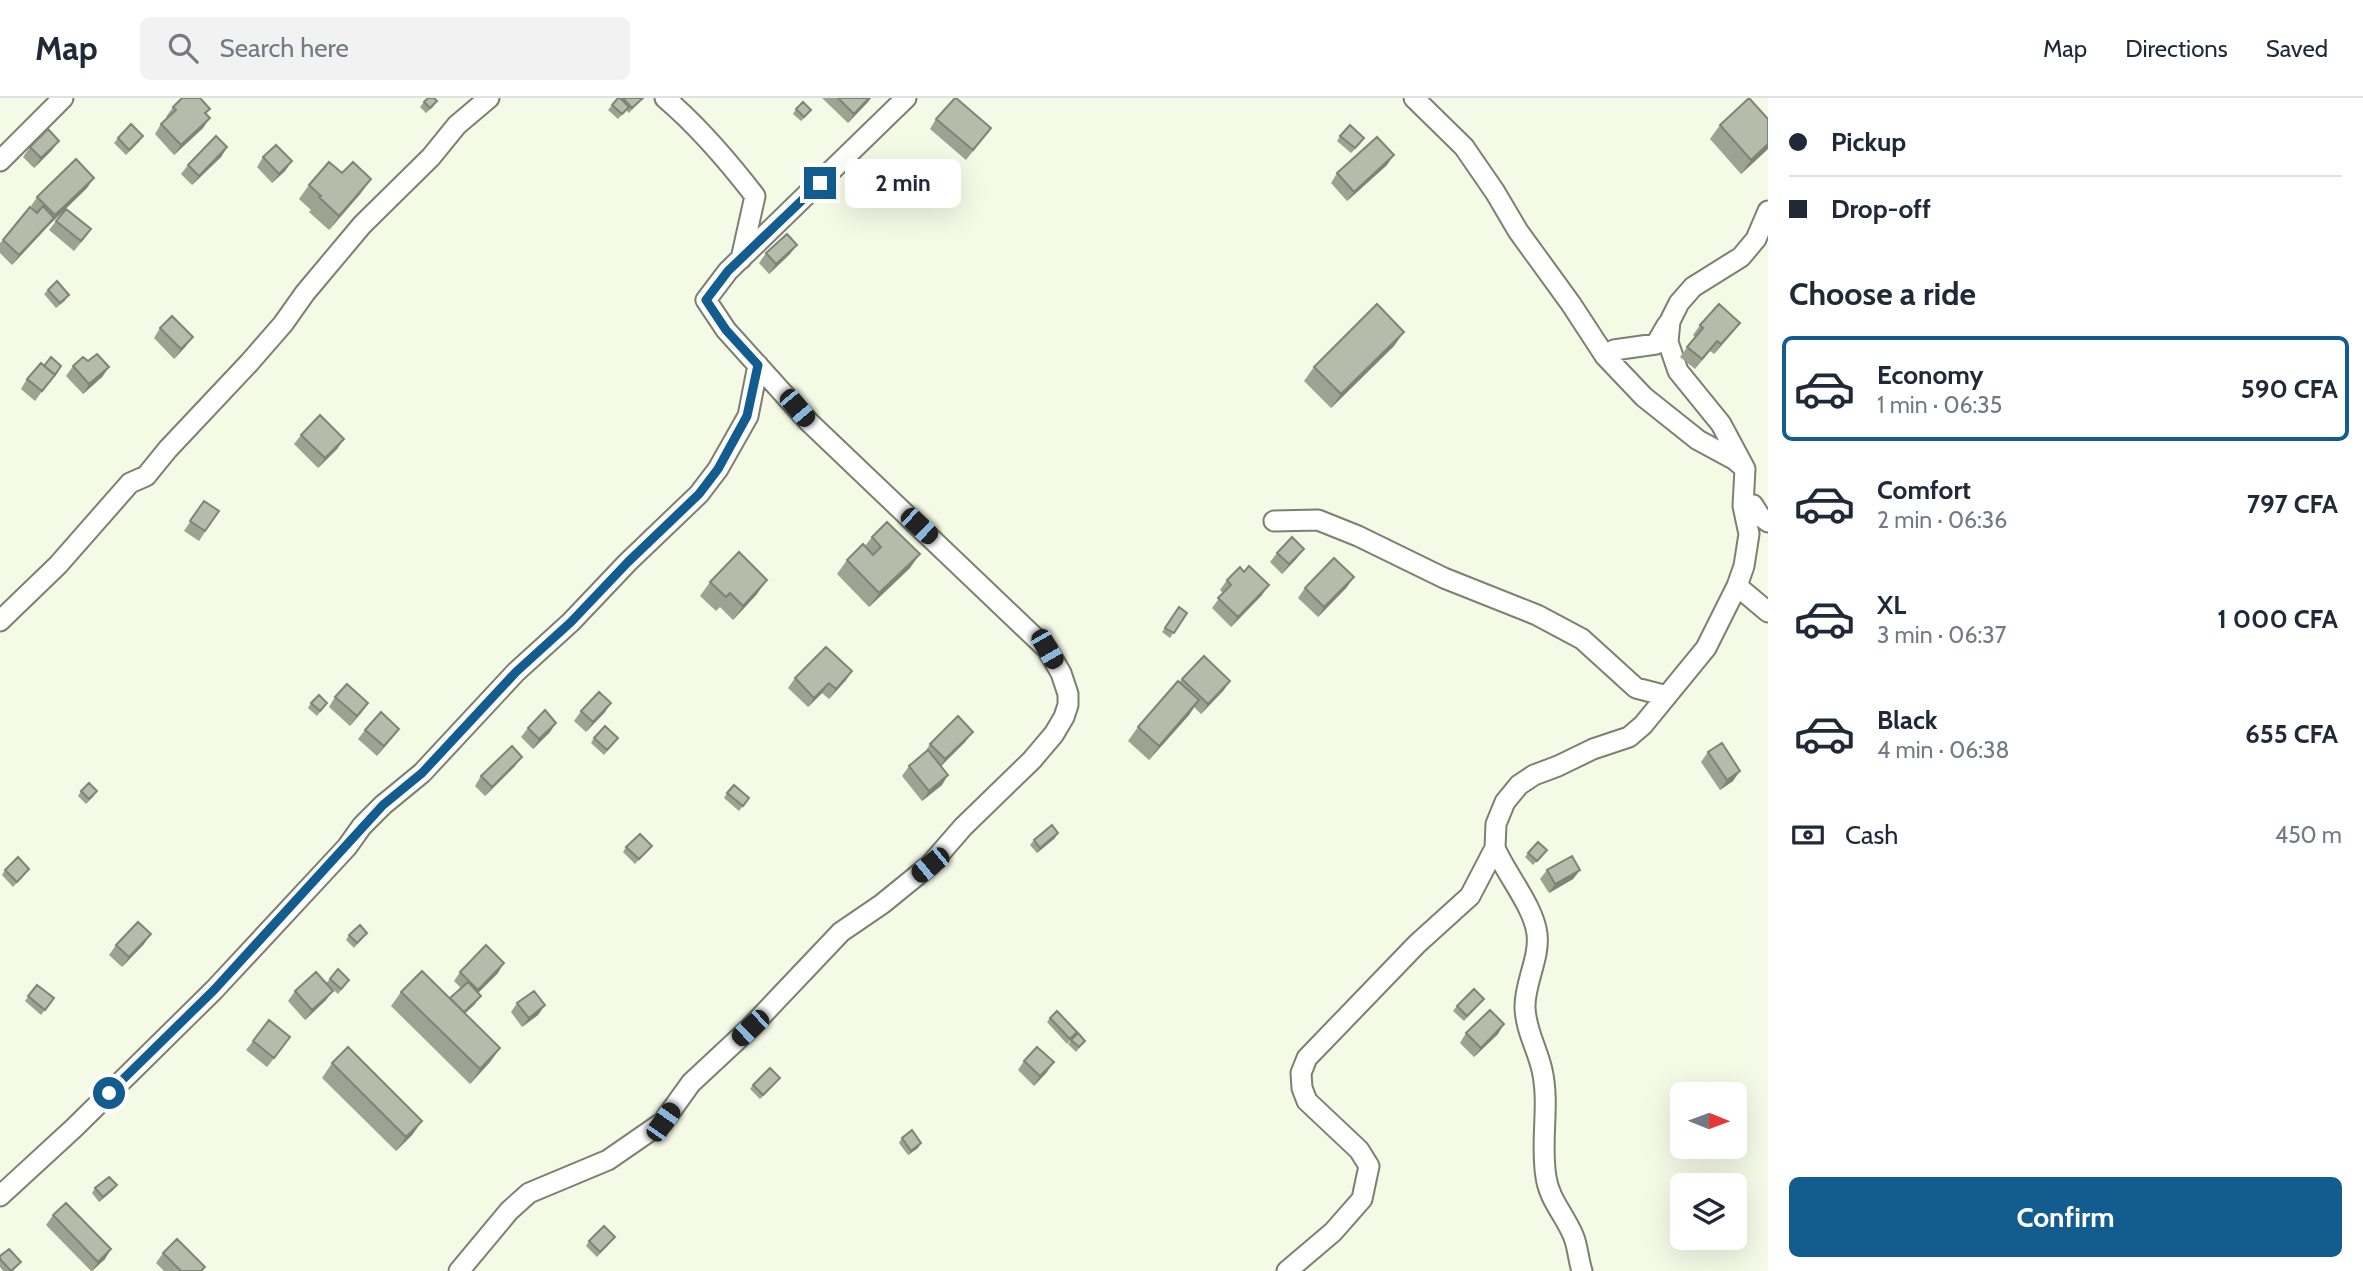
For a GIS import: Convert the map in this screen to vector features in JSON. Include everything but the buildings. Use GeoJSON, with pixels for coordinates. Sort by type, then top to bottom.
{"type":"FeatureCollection","features":[{"type":"Feature","properties":{"kind":"street"},"geometry":{"type":"LineString","coordinates":[[0,161],[63,98]]}},
{"type":"Feature","properties":{"kind":"street"},"geometry":{"type":"LineString","coordinates":[[0,621],[58,565],[130,483],[146,476],[167,449],[284,324],[305,293],[362,225],[431,157],[457,125],[489,98]]}},
{"type":"Feature","properties":{"kind":"street"},"geometry":{"type":"LineString","coordinates":[[665,98],[688,118],[755,196],[741,259]]}},
{"type":"Feature","properties":{"kind":"street"},"geometry":{"type":"LineString","coordinates":[[459,1271],[509,1211],[529,1193],[608,1160],[663,1122],[691,1083],[750,1028],[841,932],[930,865],[963,827],[1032,761],[1064,718],[1068,694],[1061,673],[1047,649],[809,422],[726,330],[706,300],[728,271],[906,98]]}},
{"type":"Feature","properties":{"kind":"street"},"geometry":{"type":"LineString","coordinates":[[1413,98],[1464,147],[1518,231],[1605,356],[1644,397],[1698,440],[1735,460],[1745,469]]}},
{"type":"Feature","properties":{"kind":"street"},"geometry":{"type":"LineString","coordinates":[[1605,356],[1614,350],[1656,344],[1679,303],[1693,287],[1741,257],[1756,239],[1768,211]]}},
{"type":"Feature","properties":{"kind":"street"},"geometry":{"type":"LineString","coordinates":[[1670,321],[1668,342],[1678,371],[1721,424],[1745,469],[1760,516],[1768,522]]}},
{"type":"Feature","properties":{"kind":"street"},"geometry":{"type":"LineString","coordinates":[[0,1196],[74,1128],[214,990],[369,819],[422,773],[516,672],[571,622],[628,562],[699,494],[718,469],[747,416],[758,365]]}},
{"type":"Feature","properties":{"kind":"street"},"geometry":{"type":"LineString","coordinates":[[1287,1271],[1333,1232],[1362,1199],[1369,1166],[1359,1150],[1307,1101],[1302,1088],[1301,1073],[1307,1058],[1417,944],[1470,896],[1495,848],[1496,824],[1505,802],[1519,785],[1534,775],[1593,749],[1629,737],[1643,725],[1706,649],[1744,566],[1755,504]]}},
{"type":"Feature","properties":{"kind":"street"},"geometry":{"type":"LineString","coordinates":[[1275,521],[1318,520],[1358,536],[1444,578],[1537,615],[1582,639],[1636,688],[1667,696]]}},
{"type":"Feature","properties":{"kind":"street"},"geometry":{"type":"LineString","coordinates":[[1737,586],[1768,612]]}},
{"type":"Feature","properties":{"kind":"street"},"geometry":{"type":"LineString","coordinates":[[1495,848],[1532,915],[1537,935],[1525,1005],[1528,1029],[1544,1083],[1547,1110],[1545,1175],[1549,1193],[1573,1235],[1581,1271]]}},
{"type":"Feature","properties":{"kind":"route"},"geometry":{"type":"LineString","coordinates":[[109,1093],[214,990],[346,847],[362,826],[422,773],[516,672],[571,622],[628,562],[699,494],[718,469],[747,416],[758,365],[726,330],[706,300],[728,271],[820,183]]}}]}
